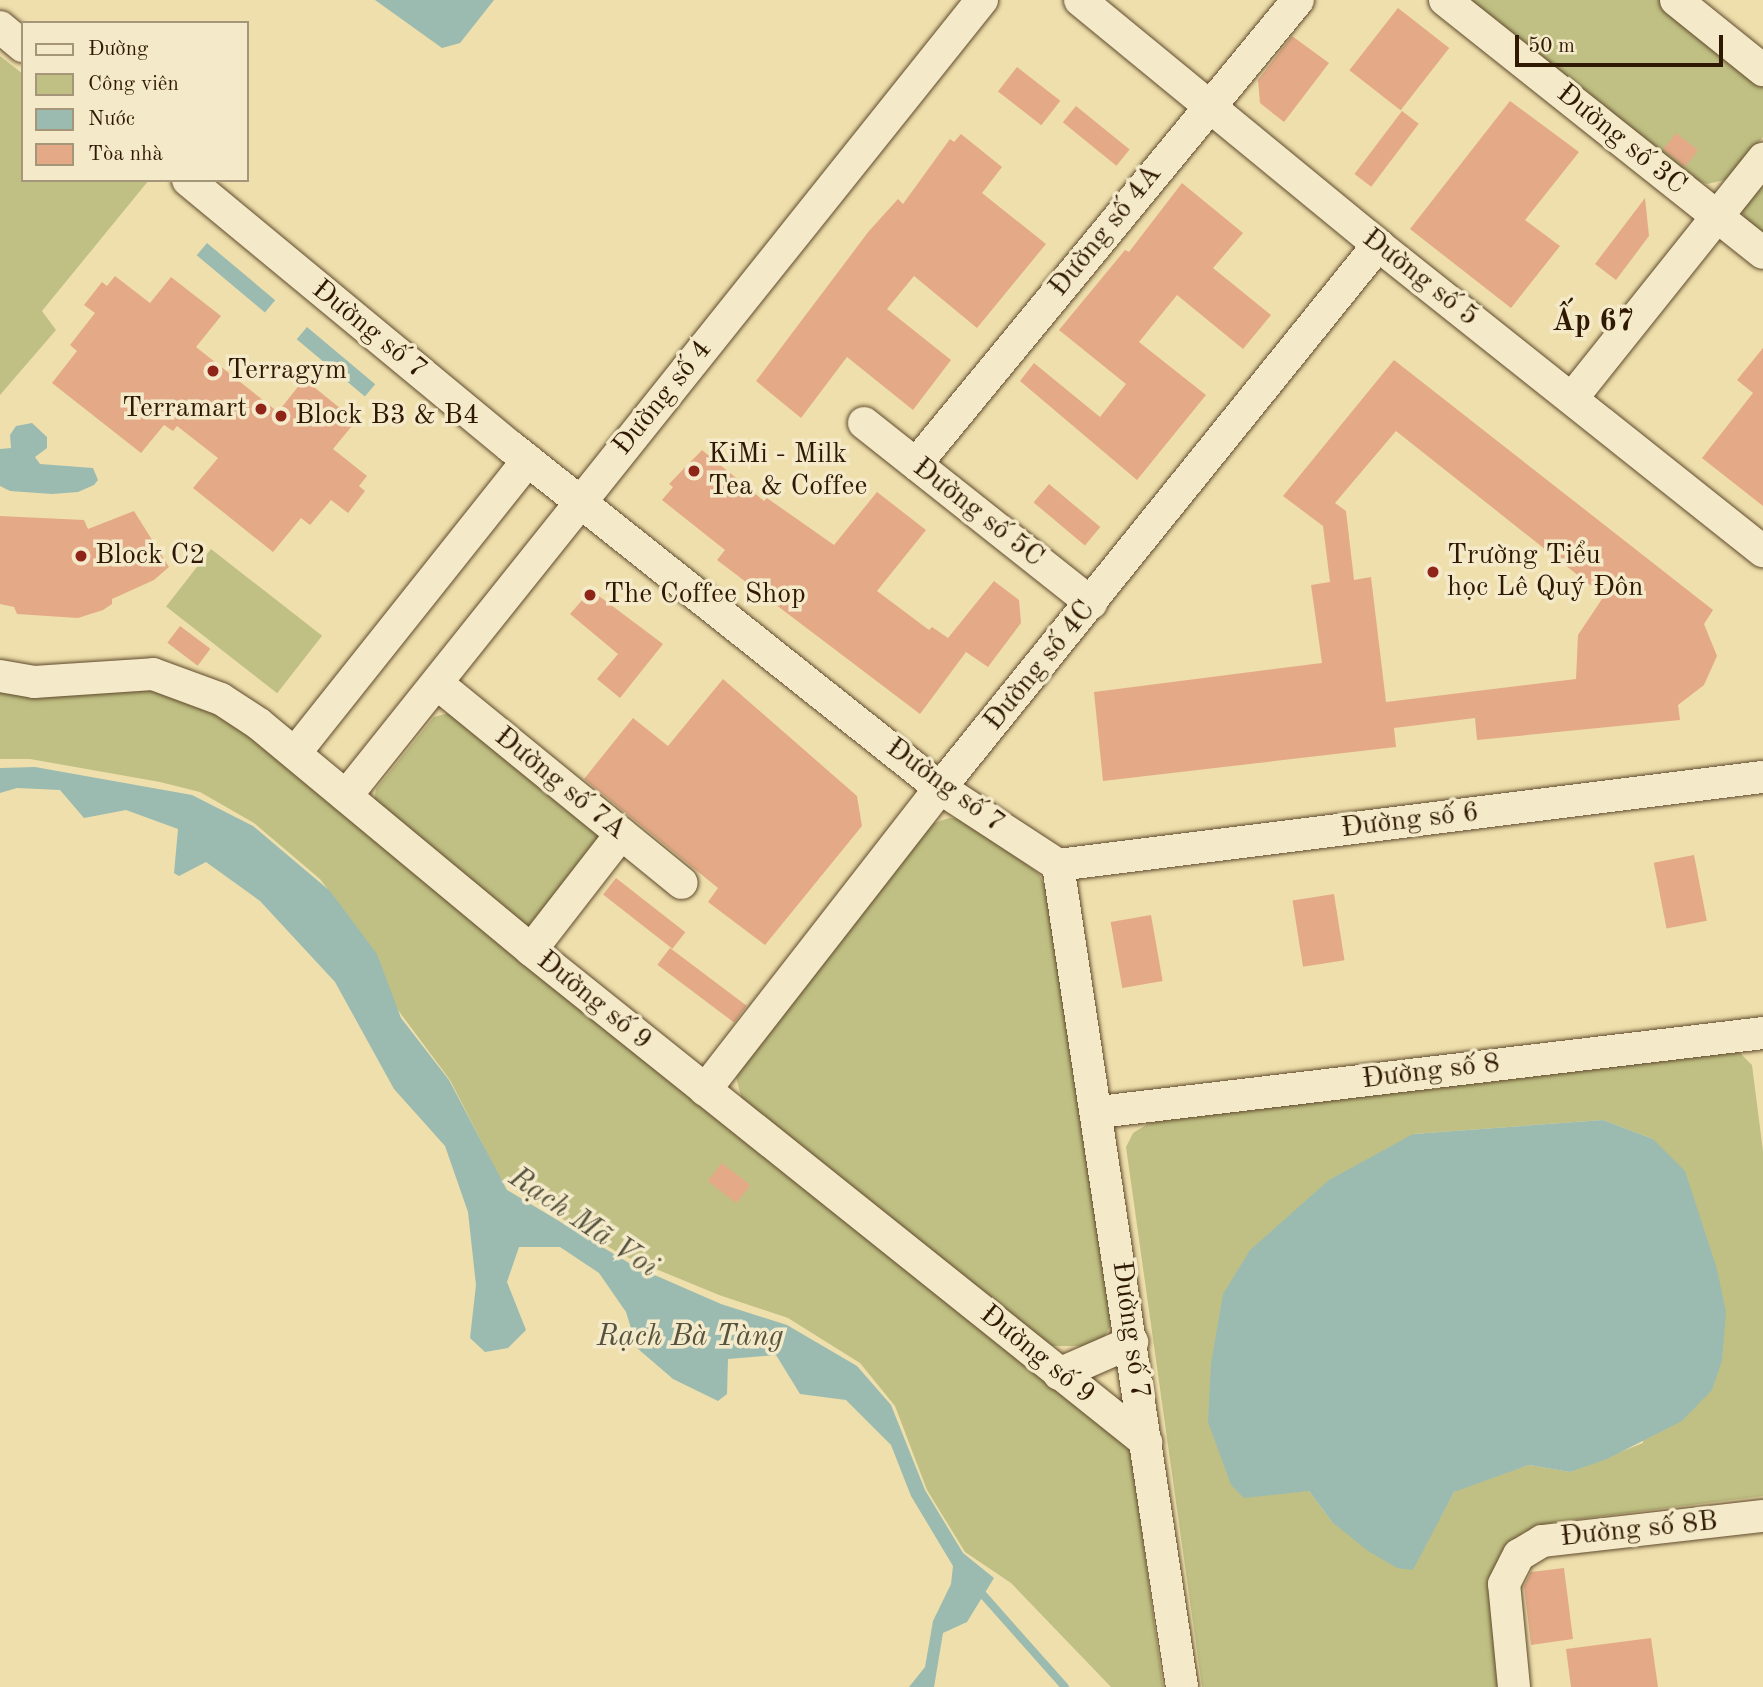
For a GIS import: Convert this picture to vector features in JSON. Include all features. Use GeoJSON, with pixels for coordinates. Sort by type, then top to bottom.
{"type":"FeatureCollection","features":[{"type":"Feature","properties":{"kind":"street","name":"Đường số 4"},"geometry":{"type":"LineString","coordinates":[[346,796],[439,685],[580,502],[982,0]]}},
{"type":"Feature","properties":{"kind":"street","name":"Đường số 5"},"geometry":{"type":"LineString","coordinates":[[1080,0],[1378,245],[1573,397],[1763,551]]}},
{"type":"Feature","properties":{"kind":"street","name":"Đường số 4A"},"geometry":{"type":"LineString","coordinates":[[916,464],[1297,0]]}},
{"type":"Feature","properties":{"kind":"street","name":"Đường số 3C"},"geometry":{"type":"LineString","coordinates":[[1445,0],[1763,253]]}},
{"type":"Feature","properties":{"kind":"street"},"geometry":{"type":"LineString","coordinates":[[1676,0],[1763,70]]}},
{"type":"Feature","properties":{"kind":"street"},"geometry":{"type":"LineString","coordinates":[[0,27],[21,44]]}},
{"type":"Feature","properties":{"kind":"street"},"geometry":{"type":"LineString","coordinates":[[1573,397],[1763,159]]}},
{"type":"Feature","properties":{"kind":"street","name":"Đường số 7"},"geometry":{"type":"LineString","coordinates":[[190,182],[528,460],[940,788],[1058,865],[1099,1112],[1182,1687]]}},
{"type":"Feature","properties":{"kind":"street","name":"Đường số 4C"},"geometry":{"type":"LineString","coordinates":[[705,1090],[940,788],[1378,245]]}},
{"type":"Feature","properties":{"kind":"street","name":"Đường số 5C"},"geometry":{"type":"LineString","coordinates":[[864,423],[1091,603]]}},
{"type":"Feature","properties":{"kind":"street"},"geometry":{"type":"LineString","coordinates":[[295,753],[528,460]]}},
{"type":"Feature","properties":{"kind":"street","name":"Đường số 9"},"geometry":{"type":"LineString","coordinates":[[0,676],[34,682],[141,674],[175,680],[220,699],[295,753],[531,950],[1146,1442]]}},
{"type":"Feature","properties":{"kind":"street","name":"Đường số 7A"},"geometry":{"type":"LineString","coordinates":[[439,685],[682,883]]}},
{"type":"Feature","properties":{"kind":"street","name":"Đường số 6"},"geometry":{"type":"LineString","coordinates":[[1058,865],[1763,776]]}},
{"type":"Feature","properties":{"kind":"street"},"geometry":{"type":"LineString","coordinates":[[531,950],[621,834]]}},
{"type":"Feature","properties":{"kind":"street","name":"Đường số 8"},"geometry":{"type":"LineString","coordinates":[[1099,1112],[1763,1033]]}},
{"type":"Feature","properties":{"kind":"street"},"geometry":{"type":"LineString","coordinates":[[1059,1374],[1132,1342]]}},
{"type":"Feature","properties":{"kind":"street","name":"Đường số 8B"},"geometry":{"type":"LineString","coordinates":[[1514,1687],[1504,1584],[1519,1555],[1542,1541],[1763,1516]]}},
{"type":"Feature","properties":{"kind":"green space"},"geometry":{"type":"Polygon","coordinates":[[[1461,0],[1664,0],[1763,80],[1763,137],[1729,179],[1707,184],[1691,178],[1461,0]]]}},
{"type":"Feature","properties":{"kind":"green space"},"geometry":{"type":"Polygon","coordinates":[[[0,56],[21,72],[21,182],[147,182],[42,311],[56,330],[0,395],[0,56]]]}},
{"type":"Feature","properties":{"kind":"green space"},"geometry":{"type":"Polygon","coordinates":[[[1763,175],[1763,242],[1746,223],[1742,209],[1763,175]]]}},
{"type":"Feature","properties":{"kind":"green space"},"geometry":{"type":"Polygon","coordinates":[[[211,549],[322,636],[277,693],[166,607],[211,549]]]}},
{"type":"Feature","properties":{"kind":"green space"},"geometry":{"type":"Polygon","coordinates":[[[143,685],[179,695],[248,730],[286,767],[1130,1446],[1163,1687],[1111,1687],[1011,1583],[965,1552],[927,1490],[895,1406],[860,1363],[788,1318],[719,1295],[622,1255],[502,1182],[450,1080],[398,1010],[357,928],[320,879],[254,823],[200,792],[160,782],[30,759],[0,759],[0,691],[143,685]]]}},
{"type":"Feature","properties":{"kind":"green space"},"geometry":{"type":"Polygon","coordinates":[[[449,713],[603,836],[529,931],[374,801],[376,789],[434,717],[449,713]]]}},
{"type":"Feature","properties":{"kind":"green space"},"geometry":{"type":"Polygon","coordinates":[[[949,818],[965,819],[985,832],[1039,874],[1048,894],[1112,1323],[1103,1339],[1082,1346],[1046,1346],[742,1101],[736,1076],[743,1059],[932,824],[949,818]]]}},
{"type":"Feature","properties":{"kind":"green space"},"geometry":{"type":"Polygon","coordinates":[[[1739,1052],[1752,1065],[1763,1151],[1763,1496],[1555,1522],[1524,1532],[1500,1554],[1488,1588],[1499,1687],[1202,1687],[1126,1147],[1133,1133],[1151,1122],[1739,1052]],[[1603,1120],[1413,1134],[1309,1491],[1332,1522],[1440,1518],[1454,1492],[1481,1479],[1529,1465],[1570,1472],[1643,1443],[1653,1139],[1603,1120]]]}},
{"type":"Feature","properties":{"kind":"water"},"geometry":{"type":"Polygon","coordinates":[[[375,0],[494,0],[460,43],[442,48],[375,0]]]}},
{"type":"Feature","properties":{"kind":"water"},"geometry":{"type":"Polygon","coordinates":[[[207,243],[275,300],[265,312],[197,255],[207,243]]]}},
{"type":"Feature","properties":{"kind":"water"},"geometry":{"type":"Polygon","coordinates":[[[307,327],[375,384],[365,396],[297,339],[307,327]]]}},
{"type":"Feature","properties":{"kind":"water"},"geometry":{"type":"Polygon","coordinates":[[[32,423],[47,437],[47,448],[35,457],[40,464],[93,468],[98,480],[94,485],[78,492],[52,494],[10,491],[0,486],[0,449],[11,448],[10,435],[16,426],[32,423]]]}},
{"type":"Feature","properties":{"kind":"water","name":"Rạch Bà Tàng"},"geometry":{"type":"Polygon","coordinates":[[[35,767],[192,795],[253,826],[330,891],[377,954],[401,1018],[449,1080],[507,1190],[634,1266],[721,1304],[787,1325],[857,1366],[891,1405],[925,1490],[963,1553],[994,1578],[967,1622],[943,1633],[934,1687],[909,1687],[925,1667],[933,1621],[951,1584],[953,1566],[911,1496],[891,1445],[846,1400],[800,1394],[776,1355],[728,1359],[727,1394],[718,1401],[673,1379],[637,1348],[626,1312],[599,1273],[560,1247],[519,1247],[507,1282],[526,1330],[508,1348],[485,1352],[470,1338],[476,1285],[468,1212],[445,1146],[394,1089],[335,982],[260,901],[206,862],[179,876],[174,873],[178,829],[126,810],[84,818],[60,790],[17,788],[0,793],[0,768],[35,767]]]}},
{"type":"Feature","properties":{"kind":"water"},"geometry":{"type":"Polygon","coordinates":[[[1603,1120],[1653,1139],[1685,1171],[1717,1269],[1726,1312],[1722,1361],[1712,1390],[1682,1421],[1607,1459],[1570,1472],[1529,1465],[1454,1492],[1413,1570],[1397,1568],[1368,1551],[1332,1522],[1309,1491],[1244,1498],[1231,1485],[1208,1422],[1211,1363],[1223,1294],[1250,1250],[1329,1180],[1413,1134],[1603,1120]]]}},
{"type":"Feature","properties":{"kind":"building"},"geometry":{"type":"Polygon","coordinates":[[[1398,8],[1449,48],[1401,110],[1349,70],[1398,8]]]}},
{"type":"Feature","properties":{"kind":"building"},"geometry":{"type":"Polygon","coordinates":[[[1292,36],[1329,63],[1284,122],[1260,103],[1258,80],[1292,36]]]}},
{"type":"Feature","properties":{"kind":"building"},"geometry":{"type":"Polygon","coordinates":[[[1017,67],[1060,101],[1041,125],[998,91],[1017,67]]]}},
{"type":"Feature","properties":{"kind":"building"},"geometry":{"type":"Polygon","coordinates":[[[1510,101],[1579,152],[1525,220],[1560,246],[1511,308],[1410,229],[1510,101]]]}},
{"type":"Feature","properties":{"kind":"building"},"geometry":{"type":"Polygon","coordinates":[[[1076,106],[1130,149],[1116,166],[1063,122],[1076,106]]]}},
{"type":"Feature","properties":{"kind":"building"},"geometry":{"type":"Polygon","coordinates":[[[1402,111],[1419,124],[1371,187],[1354,174],[1402,111]]]}},
{"type":"Feature","properties":{"kind":"building"},"geometry":{"type":"Polygon","coordinates":[[[1676,133],[1698,150],[1685,167],[1663,150],[1676,133]]]}},
{"type":"Feature","properties":{"kind":"building"},"geometry":{"type":"Polygon","coordinates":[[[961,134],[1002,167],[982,193],[1046,244],[977,328],[914,276],[887,309],[951,360],[913,410],[847,357],[801,418],[756,381],[869,231],[898,199],[903,204],[950,139],[954,142],[961,134]]]}},
{"type":"Feature","properties":{"kind":"building"},"geometry":{"type":"Polygon","coordinates":[[[1182,183],[1243,233],[1213,268],[1271,315],[1243,349],[1177,295],[1139,342],[1206,395],[1137,480],[1020,381],[1034,363],[1100,417],[1126,384],[1059,330],[1125,250],[1129,252],[1182,183]]]}},
{"type":"Feature","properties":{"kind":"building"},"geometry":{"type":"Polygon","coordinates":[[[1645,198],[1649,236],[1616,280],[1595,264],[1645,198]]]}},
{"type":"Feature","properties":{"kind":"building","name":"Block B3 & B4"},"geometry":{"type":"Polygon","coordinates":[[[115,276],[150,303],[171,277],[221,316],[196,347],[278,412],[304,379],[356,421],[333,449],[367,476],[359,486],[365,491],[348,513],[331,500],[310,525],[301,518],[273,552],[193,488],[218,458],[177,426],[173,431],[164,425],[141,453],[52,383],[77,351],[70,345],[95,313],[84,305],[102,282],[107,286],[115,276]]]}},
{"type":"Feature","properties":{"kind":"building"},"geometry":{"type":"Polygon","coordinates":[[[1763,348],[1763,506],[1702,458],[1753,393],[1737,380],[1763,348]]]}},
{"type":"Feature","properties":{"kind":"building"},"geometry":{"type":"Polygon","coordinates":[[[1394,360],[1713,610],[1704,624],[1717,656],[1704,685],[1678,705],[1680,720],[1477,740],[1475,718],[1394,728],[1396,747],[1103,781],[1094,692],[1322,663],[1311,585],[1330,582],[1323,526],[1283,496],[1394,360]],[[1396,431],[1335,503],[1346,511],[1354,580],[1371,577],[1386,702],[1576,679],[1578,635],[1604,596],[1396,431]]]}},
{"type":"Feature","properties":{"kind":"building"},"geometry":{"type":"Polygon","coordinates":[[[702,450],[764,501],[767,498],[834,545],[877,492],[926,530],[877,591],[929,630],[932,627],[948,638],[994,581],[1019,600],[1021,623],[988,667],[966,652],[920,714],[717,560],[725,550],[662,500],[673,487],[669,484],[702,450]]]}},
{"type":"Feature","properties":{"kind":"building"},"geometry":{"type":"Polygon","coordinates":[[[1049,484],[1100,527],[1085,545],[1034,502],[1049,484]]]}},
{"type":"Feature","properties":{"kind":"building","name":"Block C2"},"geometry":{"type":"Polygon","coordinates":[[[134,511],[169,567],[154,580],[112,599],[112,604],[103,610],[78,618],[17,614],[14,607],[0,604],[0,516],[84,520],[88,529],[134,511]]]}},
{"type":"Feature","properties":{"kind":"building"},"geometry":{"type":"Polygon","coordinates":[[[591,590],[663,644],[620,698],[597,679],[618,654],[570,614],[591,590]]]}},
{"type":"Feature","properties":{"kind":"building"},"geometry":{"type":"Polygon","coordinates":[[[180,626],[210,649],[198,666],[167,643],[180,626]]]}},
{"type":"Feature","properties":{"kind":"building"},"geometry":{"type":"Polygon","coordinates":[[[723,679],[857,796],[862,826],[765,945],[708,902],[718,888],[584,779],[633,718],[668,746],[723,679]]]}},
{"type":"Feature","properties":{"kind":"building"},"geometry":{"type":"Polygon","coordinates":[[[1694,855],[1707,921],[1667,929],[1654,863],[1694,855]]]}},
{"type":"Feature","properties":{"kind":"building"},"geometry":{"type":"Polygon","coordinates":[[[616,878],[685,932],[672,949],[603,895],[616,878]]]}},
{"type":"Feature","properties":{"kind":"building"},"geometry":{"type":"Polygon","coordinates":[[[1334,894],[1344,960],[1303,967],[1293,901],[1334,894]]]}},
{"type":"Feature","properties":{"kind":"building"},"geometry":{"type":"Polygon","coordinates":[[[1151,915],[1163,981],[1122,988],[1111,922],[1151,915]]]}},
{"type":"Feature","properties":{"kind":"building"},"geometry":{"type":"Polygon","coordinates":[[[670,948],[747,1006],[734,1023],[657,965],[670,948]]]}},
{"type":"Feature","properties":{"kind":"building"},"geometry":{"type":"Polygon","coordinates":[[[722,1163],[750,1185],[736,1203],[708,1181],[722,1163]]]}},
{"type":"Feature","properties":{"kind":"building"},"geometry":{"type":"Polygon","coordinates":[[[1564,1568],[1573,1639],[1531,1645],[1524,1586],[1531,1572],[1564,1568]]]}},
{"type":"Feature","properties":{"kind":"building"},"geometry":{"type":"Polygon","coordinates":[[[1651,1638],[1658,1687],[1571,1687],[1566,1649],[1651,1638]]]}},
{"type":"Feature","properties":{"kind":"waterway","name":"Rạch Mã Voi"},"geometry":{"type":"LineString","coordinates":[[977,1588],[1065,1687]]}},
{"type":"Feature","properties":{"kind":"place","name":"Terragym"},"geometry":{"type":"Point","coordinates":[213,371]}},
{"type":"Feature","properties":{"kind":"place","name":"Terramart"},"geometry":{"type":"Point","coordinates":[261,409]}},
{"type":"Feature","properties":{"kind":"place","name":"Block B3 & B4"},"geometry":{"type":"Point","coordinates":[281,416]}},
{"type":"Feature","properties":{"kind":"place","name":"KiMi - Milk Tea & Coffee"},"geometry":{"type":"Point","coordinates":[694,471]}},
{"type":"Feature","properties":{"kind":"place","name":"Block C2"},"geometry":{"type":"Point","coordinates":[81,556]}},
{"type":"Feature","properties":{"kind":"place","name":"Trường Tiểu học Lê Quý Đôn"},"geometry":{"type":"Point","coordinates":[1433,572]}},
{"type":"Feature","properties":{"kind":"place","name":"The Coffee Shop"},"geometry":{"type":"Point","coordinates":[590,595]}},
{"type":"Feature","properties":{"kind":"district","name":"Ấp 67"},"geometry":{"type":"Point","coordinates":[1593,322]}}]}
